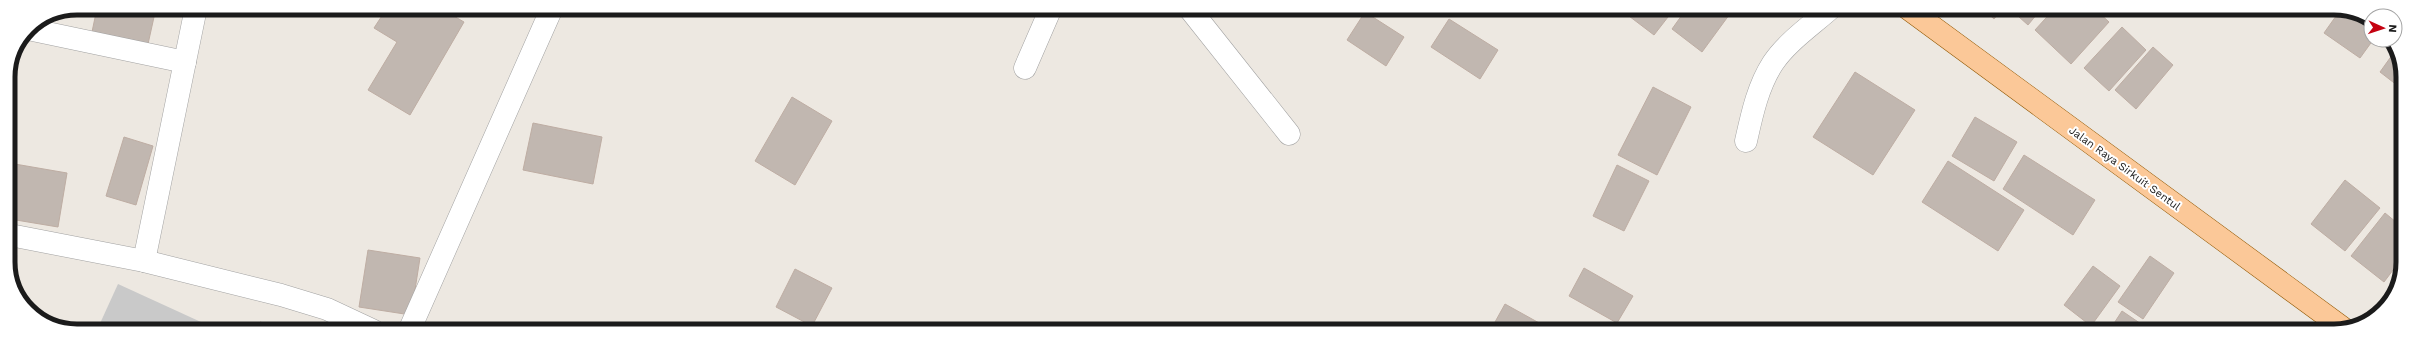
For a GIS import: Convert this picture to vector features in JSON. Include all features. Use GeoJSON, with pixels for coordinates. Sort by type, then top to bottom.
{"type":"FeatureCollection","features":[{"type":"Feature","properties":{"kind":"main road","name":"Jalan Raya Sirkuit Sentul"},"geometry":{"type":"LineString","coordinates":[[1922,15],[2337,324]]}},
{"type":"Feature","properties":{"kind":"street"},"geometry":{"type":"LineString","coordinates":[[144,261],[195,15]]}},
{"type":"Feature","properties":{"kind":"street"},"geometry":{"type":"LineString","coordinates":[[412,324],[549,15]]}},
{"type":"Feature","properties":{"kind":"street"},"geometry":{"type":"LineString","coordinates":[[1025,68],[1048,15]]}},
{"type":"Feature","properties":{"kind":"street"},"geometry":{"type":"LineString","coordinates":[[1195,15],[1289,134]]}},
{"type":"Feature","properties":{"kind":"street"},"geometry":{"type":"LineString","coordinates":[[1746,141],[1756,100],[1773,62],[1823,15]]}},
{"type":"Feature","properties":{"kind":"street"},"geometry":{"type":"LineString","coordinates":[[37,30],[185,62]]}},
{"type":"Feature","properties":{"kind":"street"},"geometry":{"type":"LineString","coordinates":[[15,236],[144,261],[321,307],[360,324]]}},
{"type":"Feature","properties":{"kind":"shaded area"},"geometry":{"type":"Polygon","coordinates":[[[118,284],[201,322],[200,324],[100,324],[118,284]]]}},
{"type":"Feature","properties":{"kind":"building"},"geometry":{"type":"Polygon","coordinates":[[[96,15],[154,15],[148,44],[92,32],[96,15]]]}},
{"type":"Feature","properties":{"kind":"building"},"geometry":{"type":"Polygon","coordinates":[[[382,15],[452,15],[464,22],[410,115],[368,90],[397,42],[374,28],[382,15]]]}},
{"type":"Feature","properties":{"kind":"building"},"geometry":{"type":"Polygon","coordinates":[[[1363,15],[1370,15],[1404,37],[1386,66],[1347,40],[1363,15]]]}},
{"type":"Feature","properties":{"kind":"building"},"geometry":{"type":"Polygon","coordinates":[[[1628,15],[1670,15],[1654,35],[1628,15]]]}},
{"type":"Feature","properties":{"kind":"building"},"geometry":{"type":"Polygon","coordinates":[[[1682,15],[1729,15],[1702,52],[1672,29],[1682,15]]]}},
{"type":"Feature","properties":{"kind":"building"},"geometry":{"type":"Polygon","coordinates":[[[1990,15],[1997,15],[1994,19],[1990,15]]]}},
{"type":"Feature","properties":{"kind":"building"},"geometry":{"type":"Polygon","coordinates":[[[2017,15],[2036,15],[2028,25],[2017,15]]]}},
{"type":"Feature","properties":{"kind":"building"},"geometry":{"type":"Polygon","coordinates":[[[2049,15],[2101,15],[2109,22],[2071,64],[2035,30],[2049,15]]]}},
{"type":"Feature","properties":{"kind":"building"},"geometry":{"type":"Polygon","coordinates":[[[2337,15],[2350,17],[2363,22],[2363,48],[2367,48],[2360,58],[2324,33],[2337,15]]]}},
{"type":"Feature","properties":{"kind":"building"},"geometry":{"type":"Polygon","coordinates":[[[1449,19],[1498,50],[1480,79],[1431,47],[1449,19]]]}},
{"type":"Feature","properties":{"kind":"building"},"geometry":{"type":"Polygon","coordinates":[[[2122,27],[2146,50],[2109,91],[2084,68],[2122,27]]]}},
{"type":"Feature","properties":{"kind":"building"},"geometry":{"type":"Polygon","coordinates":[[[2153,47],[2173,65],[2136,109],[2115,90],[2153,47]]]}},
{"type":"Feature","properties":{"kind":"building"},"geometry":{"type":"Polygon","coordinates":[[[2392,55],[2395,65],[2396,84],[2380,72],[2392,55]]]}},
{"type":"Feature","properties":{"kind":"building"},"geometry":{"type":"Polygon","coordinates":[[[1855,72],[1915,110],[1873,175],[1813,137],[1855,72]]]}},
{"type":"Feature","properties":{"kind":"building"},"geometry":{"type":"Polygon","coordinates":[[[1653,87],[1691,107],[1657,175],[1618,155],[1653,87]]]}},
{"type":"Feature","properties":{"kind":"building"},"geometry":{"type":"Polygon","coordinates":[[[792,97],[832,121],[795,185],[755,161],[792,97]]]}},
{"type":"Feature","properties":{"kind":"building"},"geometry":{"type":"Polygon","coordinates":[[[1975,117],[2017,142],[1994,181],[1952,156],[1975,117]]]}},
{"type":"Feature","properties":{"kind":"building"},"geometry":{"type":"Polygon","coordinates":[[[533,123],[602,137],[593,184],[523,170],[533,123]]]}},
{"type":"Feature","properties":{"kind":"building"},"geometry":{"type":"Polygon","coordinates":[[[124,137],[153,146],[136,205],[106,196],[124,137]]]}},
{"type":"Feature","properties":{"kind":"building"},"geometry":{"type":"Polygon","coordinates":[[[2024,155],[2095,200],[2073,235],[2003,189],[2024,155]]]}},
{"type":"Feature","properties":{"kind":"building"},"geometry":{"type":"Polygon","coordinates":[[[1948,161],[2024,210],[1998,251],[1922,202],[1948,161]]]}},
{"type":"Feature","properties":{"kind":"building"},"geometry":{"type":"Polygon","coordinates":[[[15,164],[67,173],[58,227],[15,220],[15,164]]]}},
{"type":"Feature","properties":{"kind":"building"},"geometry":{"type":"Polygon","coordinates":[[[1617,165],[1649,181],[1624,231],[1593,216],[1617,165]]]}},
{"type":"Feature","properties":{"kind":"building"},"geometry":{"type":"Polygon","coordinates":[[[2345,180],[2380,208],[2345,251],[2311,224],[2345,180]]]}},
{"type":"Feature","properties":{"kind":"building"},"geometry":{"type":"Polygon","coordinates":[[[2385,213],[2396,222],[2395,267],[2384,282],[2351,256],[2385,213]]]}},
{"type":"Feature","properties":{"kind":"building"},"geometry":{"type":"Polygon","coordinates":[[[368,250],[420,258],[411,315],[359,307],[368,250]]]}},
{"type":"Feature","properties":{"kind":"building"},"geometry":{"type":"Polygon","coordinates":[[[2150,256],[2174,273],[2143,319],[2118,302],[2150,256]]]}},
{"type":"Feature","properties":{"kind":"building"},"geometry":{"type":"Polygon","coordinates":[[[2093,266],[2120,286],[2092,324],[2088,324],[2064,305],[2093,266]]]}},
{"type":"Feature","properties":{"kind":"building"},"geometry":{"type":"Polygon","coordinates":[[[1584,268],[1633,296],[1617,323],[1569,296],[1584,268]]]}},
{"type":"Feature","properties":{"kind":"building"},"geometry":{"type":"Polygon","coordinates":[[[795,269],[832,288],[813,324],[808,324],[776,307],[795,269]]]}},
{"type":"Feature","properties":{"kind":"building"},"geometry":{"type":"Polygon","coordinates":[[[1505,304],[1541,324],[1494,324],[1505,304]]]}},
{"type":"Feature","properties":{"kind":"building"},"geometry":{"type":"Polygon","coordinates":[[[2122,311],[2141,324],[2114,324],[2122,311]]]}}]}
